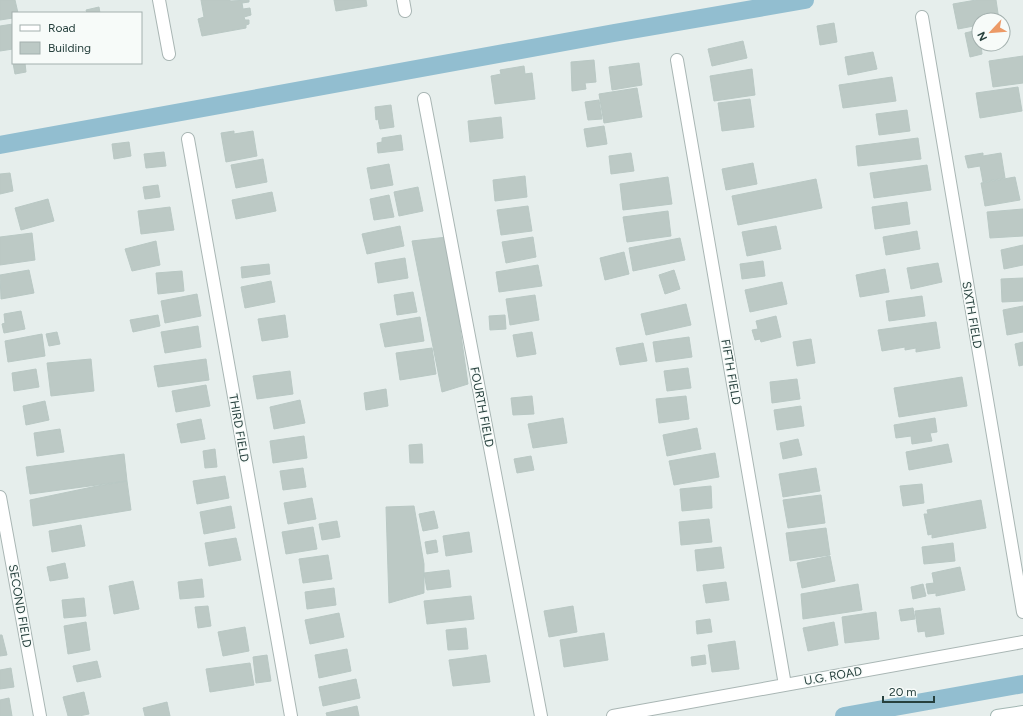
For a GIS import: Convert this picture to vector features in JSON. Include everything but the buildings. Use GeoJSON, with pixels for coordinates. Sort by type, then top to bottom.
{"type":"FeatureCollection","features":[{"type":"Feature","properties":{"kind":"street"},"geometry":{"type":"LineString","coordinates":[[159,0],[169,54]]}},
{"type":"Feature","properties":{"kind":"street","name":"SIXTH FIELD"},"geometry":{"type":"LineString","coordinates":[[922,18],[1023,612]]}},
{"type":"Feature","properties":{"kind":"street","name":"FIFTH FIELD"},"geometry":{"type":"LineString","coordinates":[[677,60],[785,685]]}},
{"type":"Feature","properties":{"kind":"street","name":"FOURTH FIELD"},"geometry":{"type":"LineString","coordinates":[[424,99],[541,716]]}},
{"type":"Feature","properties":{"kind":"street","name":"THIRD FIELD"},"geometry":{"type":"LineString","coordinates":[[188,139],[291,716]]}},
{"type":"Feature","properties":{"kind":"street","name":"SECOND FIELD"},"geometry":{"type":"LineString","coordinates":[[0,496],[40,716]]}},
{"type":"Feature","properties":{"kind":"street","name":"U.G. ROAD"},"geometry":{"type":"LineString","coordinates":[[613,716],[643,713],[785,685],[1023,642]]}},
{"type":"Feature","properties":{"kind":"street"},"geometry":{"type":"LineString","coordinates":[[997,716],[1023,712]]}},
{"type":"Feature","properties":{"kind":"waterway"},"geometry":{"type":"LineString","coordinates":[[0,145],[614,33],[805,0]]}},
{"type":"Feature","properties":{"kind":"waterway"},"geometry":{"type":"LineString","coordinates":[[844,716],[1023,684]]}}]}
